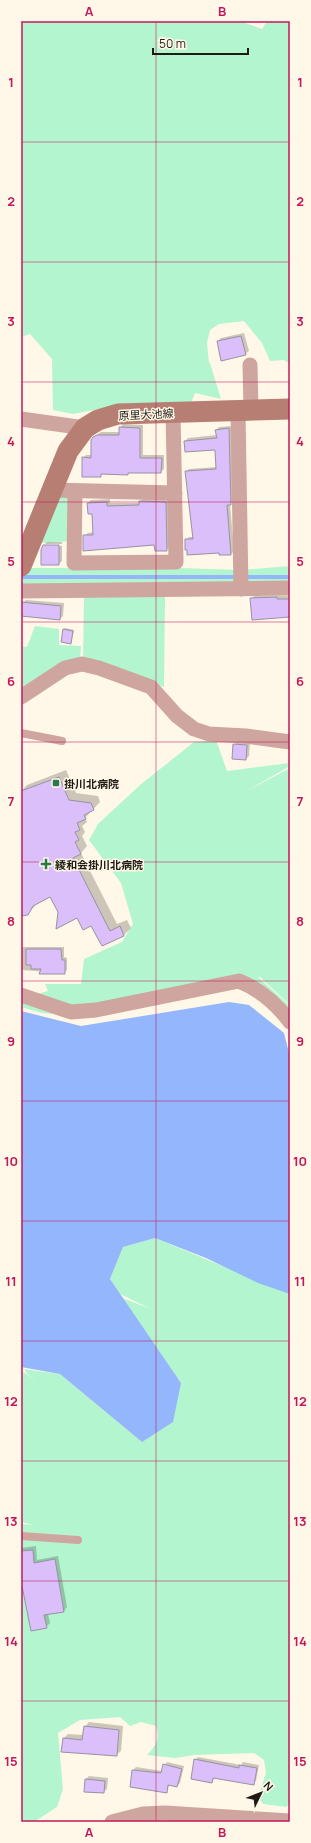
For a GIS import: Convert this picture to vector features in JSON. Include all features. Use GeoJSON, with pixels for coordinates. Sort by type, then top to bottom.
{"type":"FeatureCollection","features":[{"type":"Feature","properties":{"kind":"main road","name":"原里大池線"},"geometry":{"type":"LineString","coordinates":[[21,565],[68,451],[85,428],[98,420],[118,414],[290,410]]}},
{"type":"Feature","properties":{"kind":"street"},"geometry":{"type":"LineString","coordinates":[[241,583],[245,411],[250,365]]}},
{"type":"Feature","properties":{"kind":"street"},"geometry":{"type":"LineString","coordinates":[[75,491],[74,563],[176,562],[173,412]]}},
{"type":"Feature","properties":{"kind":"street"},"geometry":{"type":"LineString","coordinates":[[21,419],[85,428]]}},
{"type":"Feature","properties":{"kind":"street"},"geometry":{"type":"LineString","coordinates":[[52,490],[175,493]]}},
{"type":"Feature","properties":{"kind":"street"},"geometry":{"type":"LineString","coordinates":[[21,591],[241,583],[290,588]]}},
{"type":"Feature","properties":{"kind":"street"},"geometry":{"type":"LineString","coordinates":[[21,697],[65,668],[82,664],[99,668],[151,688],[177,716],[194,729],[209,734],[246,736],[290,742]]}},
{"type":"Feature","properties":{"kind":"street"},"geometry":{"type":"LineString","coordinates":[[21,995],[71,1012],[96,1010],[239,981],[254,987],[278,1006],[290,1022]]}},
{"type":"Feature","properties":{"kind":"street"},"geometry":{"type":"LineString","coordinates":[[112,1822],[143,1814],[166,1813],[290,1821]]}},
{"type":"Feature","properties":{"kind":"lane"},"geometry":{"type":"LineString","coordinates":[[21,733],[62,741]]}},
{"type":"Feature","properties":{"kind":"lane"},"geometry":{"type":"LineString","coordinates":[[21,1536],[78,1540]]}},
{"type":"Feature","properties":{"kind":"green space"},"geometry":{"type":"Polygon","coordinates":[[[21,21],[240,21],[262,29],[267,21],[290,21],[290,364],[284,360],[270,361],[262,343],[244,321],[219,324],[210,330],[207,343],[209,363],[221,399],[195,393],[191,403],[130,403],[73,414],[53,410],[52,359],[30,334],[21,337],[21,21]]]}},
{"type":"Feature","properties":{"kind":"green space"},"geometry":{"type":"Polygon","coordinates":[[[58,491],[75,491],[74,541],[40,543],[58,491]]]}},
{"type":"Feature","properties":{"kind":"green space"},"geometry":{"type":"Polygon","coordinates":[[[290,566],[290,584],[21,585],[21,568],[178,568],[241,570],[290,566]]]}},
{"type":"Feature","properties":{"kind":"green space"},"geometry":{"type":"Polygon","coordinates":[[[165,595],[164,687],[83,660],[84,596],[165,595]]]}},
{"type":"Feature","properties":{"kind":"green space"},"geometry":{"type":"Polygon","coordinates":[[[35,626],[59,629],[59,645],[81,646],[80,660],[21,691],[21,646],[27,647],[35,626]]]}},
{"type":"Feature","properties":{"kind":"green space"},"geometry":{"type":"Polygon","coordinates":[[[216,740],[227,771],[290,763],[290,766],[245,792],[290,768],[290,1005],[260,977],[258,977],[290,1006],[290,1030],[287,1022],[245,988],[76,1016],[42,1013],[21,1007],[21,999],[48,991],[45,984],[81,984],[84,959],[122,942],[133,924],[121,883],[89,840],[98,824],[140,785],[194,742],[216,740]]]}},
{"type":"Feature","properties":{"kind":"green space"},"geometry":{"type":"Polygon","coordinates":[[[155,1238],[290,1294],[290,1803],[286,1807],[263,1804],[258,1797],[266,1773],[264,1760],[254,1753],[195,1755],[175,1758],[147,1755],[153,1748],[157,1739],[158,1735],[156,1726],[141,1722],[130,1726],[120,1717],[80,1720],[58,1733],[63,1789],[57,1807],[34,1822],[21,1822],[21,1524],[34,1525],[21,1522],[21,1371],[38,1381],[27,1374],[24,1369],[60,1374],[142,1442],[181,1383],[122,1298],[149,1308],[120,1294],[110,1279],[123,1247],[155,1238]]]}},
{"type":"Feature","properties":{"kind":"water"},"geometry":{"type":"Polygon","coordinates":[[[229,1002],[249,1005],[284,1033],[290,1057],[290,1294],[258,1283],[206,1258],[155,1238],[123,1247],[110,1279],[181,1383],[173,1422],[142,1442],[60,1374],[21,1367],[21,1011],[81,1026],[229,1002]]]}},
{"type":"Feature","properties":{"kind":"building"},"geometry":{"type":"Polygon","coordinates":[[[241,336],[246,355],[221,361],[217,341],[241,336]]]}},
{"type":"Feature","properties":{"kind":"building"},"geometry":{"type":"Polygon","coordinates":[[[119,427],[140,428],[140,458],[162,458],[161,473],[128,473],[128,475],[101,474],[101,477],[82,477],[82,457],[91,458],[91,440],[93,437],[97,435],[119,435],[119,427]]]}},
{"type":"Feature","properties":{"kind":"building"},"geometry":{"type":"Polygon","coordinates":[[[229,428],[231,505],[227,505],[231,555],[219,555],[219,553],[187,555],[187,550],[185,550],[185,539],[193,539],[185,471],[216,469],[215,450],[185,452],[184,441],[217,438],[215,430],[229,428]]]}},
{"type":"Feature","properties":{"kind":"building"},"geometry":{"type":"Polygon","coordinates":[[[139,501],[166,502],[167,551],[155,551],[154,545],[83,551],[83,535],[93,535],[92,514],[88,514],[87,503],[107,502],[107,506],[139,505],[139,501]]]}},
{"type":"Feature","properties":{"kind":"building"},"geometry":{"type":"Polygon","coordinates":[[[43,545],[59,545],[59,565],[41,565],[41,550],[43,545]]]}},
{"type":"Feature","properties":{"kind":"building"},"geometry":{"type":"Polygon","coordinates":[[[277,597],[277,599],[290,599],[290,617],[252,620],[250,598],[277,597]]]}},
{"type":"Feature","properties":{"kind":"building"},"geometry":{"type":"Polygon","coordinates":[[[21,602],[61,606],[60,620],[21,616],[21,602]]]}},
{"type":"Feature","properties":{"kind":"building"},"geometry":{"type":"Polygon","coordinates":[[[63,629],[73,631],[71,644],[61,642],[63,629]]]}},
{"type":"Feature","properties":{"kind":"building"},"geometry":{"type":"Polygon","coordinates":[[[233,744],[247,745],[246,760],[232,759],[233,744]]]}},
{"type":"Feature","properties":{"kind":"building"},"geometry":{"type":"Polygon","coordinates":[[[59,777],[69,800],[91,803],[94,810],[84,815],[86,819],[77,823],[80,830],[75,832],[79,840],[75,842],[81,854],[73,858],[110,931],[120,926],[124,936],[102,946],[91,926],[83,930],[77,918],[56,929],[58,912],[50,897],[33,906],[28,915],[21,916],[21,791],[59,777]]]}},
{"type":"Feature","properties":{"kind":"building"},"geometry":{"type":"Polygon","coordinates":[[[26,949],[61,949],[62,960],[65,960],[65,974],[39,974],[41,969],[31,969],[31,965],[26,965],[26,949]]]}},
{"type":"Feature","properties":{"kind":"building"},"geometry":{"type":"Polygon","coordinates":[[[33,1550],[34,1563],[55,1559],[64,1612],[44,1615],[47,1628],[31,1631],[21,1581],[21,1551],[33,1550]]]}},
{"type":"Feature","properties":{"kind":"building"},"geometry":{"type":"Polygon","coordinates":[[[84,1726],[119,1730],[117,1756],[61,1752],[63,1738],[82,1740],[84,1726]]]}},
{"type":"Feature","properties":{"kind":"building"},"geometry":{"type":"Polygon","coordinates":[[[194,1759],[239,1768],[239,1765],[257,1768],[254,1785],[213,1778],[212,1783],[191,1779],[194,1759]]]}},
{"type":"Feature","properties":{"kind":"building"},"geometry":{"type":"Polygon","coordinates":[[[163,1764],[182,1769],[177,1787],[168,1785],[167,1793],[130,1787],[132,1770],[161,1773],[163,1764]]]}},
{"type":"Feature","properties":{"kind":"building"},"geometry":{"type":"Polygon","coordinates":[[[85,1779],[105,1781],[104,1793],[84,1792],[85,1779]]]}},
{"type":"Feature","properties":{"kind":"waterway"},"geometry":{"type":"LineString","coordinates":[[21,577],[238,577]]}},
{"type":"Feature","properties":{"kind":"waterway"},"geometry":{"type":"LineString","coordinates":[[244,577],[290,577]]}},
{"type":"Feature","properties":{"kind":"place","name":"掛川北病院"},"geometry":{"type":"Point","coordinates":[56,783]}},
{"type":"Feature","properties":{"kind":"place","name":"綾和会掛川北病院"},"geometry":{"type":"Point","coordinates":[46,864]}}]}
